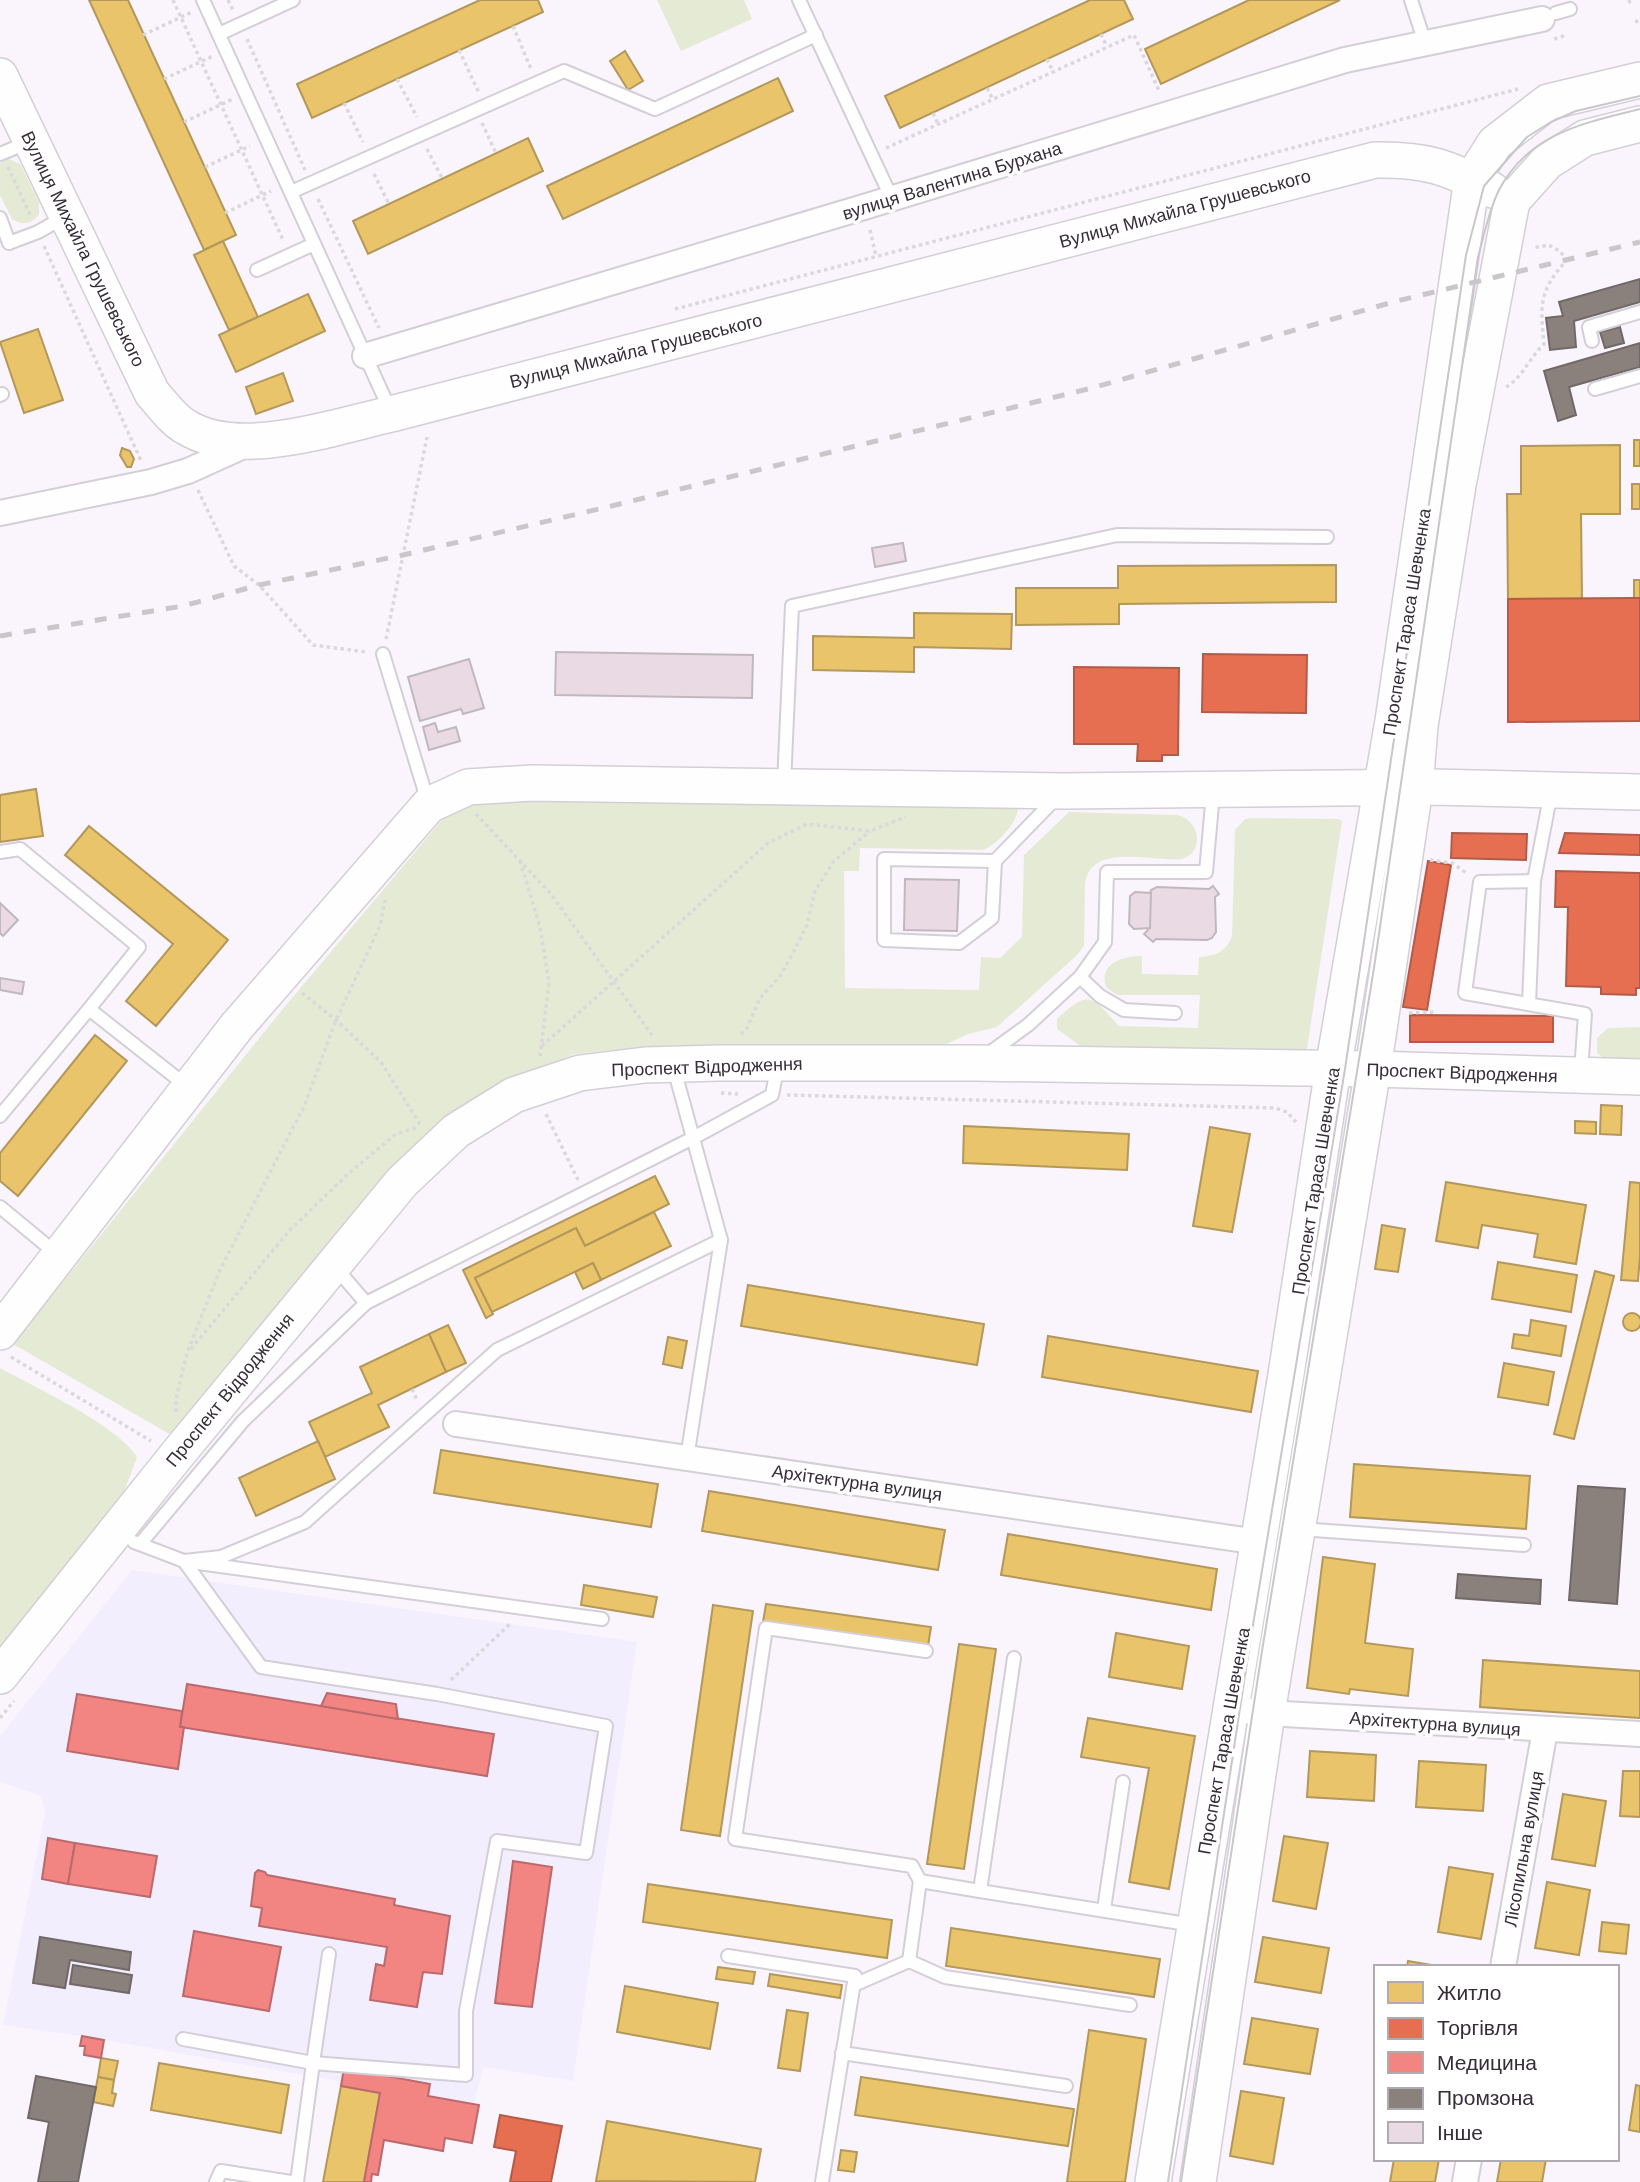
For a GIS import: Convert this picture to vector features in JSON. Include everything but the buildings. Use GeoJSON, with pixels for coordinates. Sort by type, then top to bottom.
{"type":"FeatureCollection","features":[{"type":"Feature","properties":{"kind":"main road","name":"Вулиця Михайла Грушевського"},"geometry":{"type":"LineString","coordinates":[[0,76],[11,149],[152,393],[185,427],[216,440],[251,443],[391,414],[1375,160],[1408,159],[1442,166],[1472,179]]}},
{"type":"Feature","properties":{"kind":"main road"},"geometry":{"type":"LineString","coordinates":[[1640,80],[1548,102],[1495,143],[1472,179],[1511,201],[1547,162],[1585,138],[1640,124]]}},
{"type":"Feature","properties":{"kind":"main road","name":"Проспект Тараса Шевченка"},"geometry":{"type":"LineString","coordinates":[[1153,2182],[1333,1069],[1393,721],[1472,179]]}},
{"type":"Feature","properties":{"kind":"main road","name":"Проспект Тараса Шевченка"},"geometry":{"type":"LineString","coordinates":[[1198,2182],[1268,1713],[1373,1069],[1415,788],[1420,726],[1458,485],[1511,201]]}},
{"type":"Feature","properties":{"kind":"main road"},"geometry":{"type":"LineString","coordinates":[[0,1332],[237,1026],[442,799],[468,787],[532,783],[1063,791],[1415,788],[1640,792]]}},
{"type":"Feature","properties":{"kind":"main road","name":"Проспект Відродження"},"geometry":{"type":"LineString","coordinates":[[0,1675],[127,1539],[176,1456],[402,1182],[456,1131],[514,1095],[580,1073],[645,1065],[676,1078],[708,1063],[775,1079],[975,1063],[1373,1069],[1635,1077]]}},
{"type":"Feature","properties":{"kind":"street","name":"вулиця Валентина Бурхана"},"geometry":{"type":"LineString","coordinates":[[365,356],[1345,60],[1550,16]]}},
{"type":"Feature","properties":{"kind":"street"},"geometry":{"type":"LineString","coordinates":[[0,513],[151,482],[188,471],[251,443]]}},
{"type":"Feature","properties":{"kind":"street","name":"Архітектурна вулиця"},"geometry":{"type":"LineString","coordinates":[[456,1424],[1258,1542]]}},
{"type":"Feature","properties":{"kind":"street","name":"Архітектурна вулиця"},"geometry":{"type":"LineString","coordinates":[[1230,1709],[1640,1734]]}},
{"type":"Feature","properties":{"kind":"street","name":"Лісопильна вулиця"},"geometry":{"type":"LineString","coordinates":[[1503,1965],[1545,1730]]}},
{"type":"Feature","properties":{"kind":"street"},"geometry":{"type":"LineString","coordinates":[[1465,2182],[1469,2161]]}},
{"type":"Feature","properties":{"kind":"lane"},"geometry":{"type":"LineString","coordinates":[[219,34],[293,0]]}},
{"type":"Feature","properties":{"kind":"lane"},"geometry":{"type":"LineString","coordinates":[[799,0],[892,199]]}},
{"type":"Feature","properties":{"kind":"lane"},"geometry":{"type":"LineString","coordinates":[[1411,0],[1425,43]]}},
{"type":"Feature","properties":{"kind":"lane"},"geometry":{"type":"LineString","coordinates":[[205,3],[391,414]]}},
{"type":"Feature","properties":{"kind":"lane"},"geometry":{"type":"LineString","coordinates":[[1550,16],[1570,9]]}},
{"type":"Feature","properties":{"kind":"lane"},"geometry":{"type":"LineString","coordinates":[[289,188],[368,158],[564,71],[656,109],[816,35]]}},
{"type":"Feature","properties":{"kind":"lane"},"geometry":{"type":"LineString","coordinates":[[0,218],[5,244],[52,224]]}},
{"type":"Feature","properties":{"kind":"lane"},"geometry":{"type":"LineString","coordinates":[[257,270],[314,244]]}},
{"type":"Feature","properties":{"kind":"lane"},"geometry":{"type":"LineString","coordinates":[[1592,341],[1589,327],[1640,313]]}},
{"type":"Feature","properties":{"kind":"lane"},"geometry":{"type":"LineString","coordinates":[[1595,389],[1640,376]]}},
{"type":"Feature","properties":{"kind":"lane"},"geometry":{"type":"LineString","coordinates":[[783,788],[792,606],[1117,535],[1326,537]]}},
{"type":"Feature","properties":{"kind":"lane"},"geometry":{"type":"LineString","coordinates":[[383,654],[442,799]]}},
{"type":"Feature","properties":{"kind":"lane"},"geometry":{"type":"LineString","coordinates":[[975,1063],[1028,1025],[1080,977],[1105,942],[1107,872],[1206,872],[1213,789]]}},
{"type":"Feature","properties":{"kind":"lane"},"geometry":{"type":"LineString","coordinates":[[995,861],[884,859],[884,940],[959,943],[992,918],[995,861],[1063,791]]}},
{"type":"Feature","properties":{"kind":"lane"},"geometry":{"type":"LineString","coordinates":[[1529,1004],[1534,881],[1551,791]]}},
{"type":"Feature","properties":{"kind":"lane"},"geometry":{"type":"LineString","coordinates":[[0,852],[20,849],[139,947],[0,1116]]}},
{"type":"Feature","properties":{"kind":"lane"},"geometry":{"type":"LineString","coordinates":[[1534,881],[1480,882],[1465,993],[1585,1014],[1580,1076]]}},
{"type":"Feature","properties":{"kind":"lane"},"geometry":{"type":"LineString","coordinates":[[1080,977],[1100,996],[1124,1010],[1175,1013]]}},
{"type":"Feature","properties":{"kind":"lane"},"geometry":{"type":"LineString","coordinates":[[89,1009],[189,1088]]}},
{"type":"Feature","properties":{"kind":"lane"},"geometry":{"type":"LineString","coordinates":[[676,1078],[721,1240],[687,1458]]}},
{"type":"Feature","properties":{"kind":"lane"},"geometry":{"type":"LineString","coordinates":[[602,1619],[184,1561],[127,1539],[243,1421],[366,1303],[693,1138],[775,1079]]}},
{"type":"Feature","properties":{"kind":"lane"},"geometry":{"type":"LineString","coordinates":[[0,1207],[59,1256]]}},
{"type":"Feature","properties":{"kind":"lane"},"geometry":{"type":"LineString","coordinates":[[184,1561],[221,1557],[305,1522],[497,1350],[721,1240]]}},
{"type":"Feature","properties":{"kind":"lane"},"geometry":{"type":"LineString","coordinates":[[333,1265],[366,1303]]}},
{"type":"Feature","properties":{"kind":"lane"},"geometry":{"type":"LineString","coordinates":[[1298,1529],[1524,1545]]}},
{"type":"Feature","properties":{"kind":"lane"},"geometry":{"type":"LineString","coordinates":[[183,2039],[313,2063],[467,2075],[466,2011],[497,1841],[586,1853],[606,1726],[437,1694],[261,1667],[184,1561]]}},
{"type":"Feature","properties":{"kind":"lane"},"geometry":{"type":"LineString","coordinates":[[909,1961],[920,1881],[912,1866],[735,1839],[766,1628],[926,1651]]}},
{"type":"Feature","properties":{"kind":"lane"},"geometry":{"type":"LineString","coordinates":[[980,1891],[1014,1658]]}},
{"type":"Feature","properties":{"kind":"lane"},"geometry":{"type":"LineString","coordinates":[[1104,1909],[1123,1782]]}},
{"type":"Feature","properties":{"kind":"lane"},"geometry":{"type":"LineString","coordinates":[[920,1881],[1194,1925]]}},
{"type":"Feature","properties":{"kind":"lane"},"geometry":{"type":"LineString","coordinates":[[297,2182],[329,1954]]}},
{"type":"Feature","properties":{"kind":"lane"},"geometry":{"type":"LineString","coordinates":[[728,1956],[855,1976],[822,2182]]}},
{"type":"Feature","properties":{"kind":"lane"},"geometry":{"type":"LineString","coordinates":[[854,1984],[909,1961],[945,1977],[1130,2005]]}},
{"type":"Feature","properties":{"kind":"lane"},"geometry":{"type":"LineString","coordinates":[[842,2053],[1066,2086]]}},
{"type":"Feature","properties":{"kind":"lane"},"geometry":{"type":"LineString","coordinates":[[216,2182],[221,2171],[291,2182]]}},
{"type":"Feature","properties":{"kind":"path"},"geometry":{"type":"LineString","coordinates":[[173,0],[289,255]]}},
{"type":"Feature","properties":{"kind":"path"},"geometry":{"type":"LineString","coordinates":[[1629,0],[1631,6]]}},
{"type":"Feature","properties":{"kind":"path"},"geometry":{"type":"LineString","coordinates":[[144,35],[205,3]]}},
{"type":"Feature","properties":{"kind":"path"},"geometry":{"type":"LineString","coordinates":[[513,26],[537,83]]}},
{"type":"Feature","properties":{"kind":"path"},"geometry":{"type":"LineString","coordinates":[[1101,34],[1107,47]]}},
{"type":"Feature","properties":{"kind":"path"},"geometry":{"type":"LineString","coordinates":[[872,155],[1134,35],[1170,114]]}},
{"type":"Feature","properties":{"kind":"path"},"geometry":{"type":"LineString","coordinates":[[164,79],[226,50]]}},
{"type":"Feature","properties":{"kind":"path"},"geometry":{"type":"LineString","coordinates":[[459,50],[496,153]]}},
{"type":"Feature","properties":{"kind":"path"},"geometry":{"type":"LineString","coordinates":[[1047,60],[1053,72]]}},
{"type":"Feature","properties":{"kind":"path"},"geometry":{"type":"LineString","coordinates":[[397,79],[442,178]]}},
{"type":"Feature","properties":{"kind":"path"},"geometry":{"type":"LineString","coordinates":[[987,88],[993,100]]}},
{"type":"Feature","properties":{"kind":"path"},"geometry":{"type":"LineString","coordinates":[[674,310],[1518,89]]}},
{"type":"Feature","properties":{"kind":"path"},"geometry":{"type":"LineString","coordinates":[[184,122],[246,93]]}},
{"type":"Feature","properties":{"kind":"path"},"geometry":{"type":"LineString","coordinates":[[344,103],[388,204]]}},
{"type":"Feature","properties":{"kind":"path"},"geometry":{"type":"LineString","coordinates":[[933,113],[939,125]]}},
{"type":"Feature","properties":{"kind":"path"},"geometry":{"type":"LineString","coordinates":[[205,167],[266,138]]}},
{"type":"Feature","properties":{"kind":"path"},"geometry":{"type":"LineString","coordinates":[[11,149],[52,224],[151,482]]}},
{"type":"Feature","properties":{"kind":"path"},"geometry":{"type":"LineString","coordinates":[[225,212],[262,195],[289,188]]}},
{"type":"Feature","properties":{"kind":"path"},"geometry":{"type":"LineString","coordinates":[[864,207],[876,257]]}},
{"type":"Feature","properties":{"kind":"path"},"geometry":{"type":"LineString","coordinates":[[1505,387],[1515,382],[1532,355],[1544,344],[1541,315],[1544,294],[1551,278],[1566,261],[1561,252],[1549,245]]}},
{"type":"Feature","properties":{"kind":"path"},"geometry":{"type":"LineString","coordinates":[[188,471],[234,566],[259,585],[313,645],[383,654],[427,437]]}},
{"type":"Feature","properties":{"kind":"path"},"geometry":{"type":"LineString","coordinates":[[442,799],[519,859],[551,894],[614,982],[676,1078],[775,1079],[1275,1108],[1287,1112],[1296,1121],[1298,1132]]}},
{"type":"Feature","properties":{"kind":"path"},"geometry":{"type":"LineString","coordinates":[[708,1063],[746,1030],[760,998],[781,975],[807,925],[815,891],[834,861],[870,831],[918,813]]}},
{"type":"Feature","properties":{"kind":"path"},"geometry":{"type":"LineString","coordinates":[[542,1046],[768,843],[807,824],[870,831]]}},
{"type":"Feature","properties":{"kind":"path"},"geometry":{"type":"LineString","coordinates":[[519,859],[540,927],[549,983],[537,1087],[542,1108],[584,1192]]}},
{"type":"Feature","properties":{"kind":"path"},"geometry":{"type":"LineString","coordinates":[[1421,859],[1452,863]]}},
{"type":"Feature","properties":{"kind":"path"},"geometry":{"type":"LineString","coordinates":[[176,1456],[176,1399],[187,1353],[220,1270],[305,1104],[336,1020],[380,926],[385,899]]}},
{"type":"Feature","properties":{"kind":"path"},"geometry":{"type":"LineString","coordinates":[[187,1353],[290,1230],[348,1174],[396,1134],[421,1126],[382,1062],[336,1020],[281,976]]}},
{"type":"Feature","properties":{"kind":"path"},"geometry":{"type":"LineString","coordinates":[[1396,1013],[1436,1012]]}},
{"type":"Feature","properties":{"kind":"path"},"geometry":{"type":"LineString","coordinates":[[0,1350],[176,1456]]}},
{"type":"Feature","properties":{"kind":"path"},"geometry":{"type":"LineString","coordinates":[[437,1694],[526,1608]]}},
{"type":"Feature","properties":{"kind":"shaded area"},"geometry":{"type":"Polygon","coordinates":[[[132,1570],[637,1642],[573,2081],[484,2067],[473,2105],[82,2036],[3,2025],[45,1812],[41,1796],[0,1782],[0,1736],[132,1570]]]}},
{"type":"Feature","properties":{"kind":"green space"},"geometry":{"type":"Polygon","coordinates":[[[657,0],[744,0],[752,19],[681,51],[657,0]]]}},
{"type":"Feature","properties":{"kind":"green space"},"geometry":{"type":"Polygon","coordinates":[[[9,159],[20,164],[39,202],[39,214],[27,223],[12,219],[0,195],[0,163],[9,159]]]}},
{"type":"Feature","properties":{"kind":"green space"},"geometry":{"type":"Polygon","coordinates":[[[473,799],[1016,804],[1018,810],[1009,828],[994,844],[982,850],[860,848],[859,871],[844,871],[845,988],[979,990],[981,957],[1000,958],[1022,937],[1024,855],[1069,812],[1177,815],[1185,818],[1195,829],[1197,843],[1190,855],[1182,859],[1110,858],[1089,871],[1085,884],[1084,946],[997,1027],[968,1034],[942,1046],[649,1046],[574,1054],[504,1083],[173,1436],[13,1344],[282,1010],[452,808],[473,799]]]}},
{"type":"Feature","properties":{"kind":"green space"},"geometry":{"type":"Polygon","coordinates":[[[1244,820],[1342,821],[1306,1055],[1082,1047],[1057,1029],[1057,1019],[1084,1000],[1090,1000],[1103,1008],[1119,1026],[1198,1028],[1200,995],[1117,995],[1106,987],[1106,972],[1121,959],[1142,956],[1142,974],[1198,975],[1199,957],[1210,956],[1227,946],[1232,936],[1235,830],[1244,820]]]}},
{"type":"Feature","properties":{"kind":"green space"},"geometry":{"type":"Polygon","coordinates":[[[1640,1027],[1640,1064],[1606,1060],[1597,1053],[1597,1038],[1608,1028],[1640,1027]]]}},
{"type":"Feature","properties":{"kind":"green space"},"geometry":{"type":"Polygon","coordinates":[[[0,1368],[94,1420],[112,1432],[137,1457],[119,1505],[0,1652],[0,1368]]]}},
{"type":"Feature","properties":{"kind":"tram line"},"geometry":{"type":"LineString","coordinates":[[1168,2182],[1249,1649],[1345,1069],[1466,255],[1484,186],[1527,137],[1576,111],[1640,96]]}},
{"type":"Feature","properties":{"kind":"tram line"},"geometry":{"type":"LineString","coordinates":[[1181,2182],[1262,1651],[1374,968],[1478,257],[1499,190],[1511,171],[1526,155],[1560,133],[1640,109]]}},
{"type":"Feature","properties":{"kind":"railway"},"geometry":{"type":"LineString","coordinates":[[0,636],[183,606],[259,585],[403,555],[599,509],[1092,388],[1393,302],[1640,242]]}}]}
